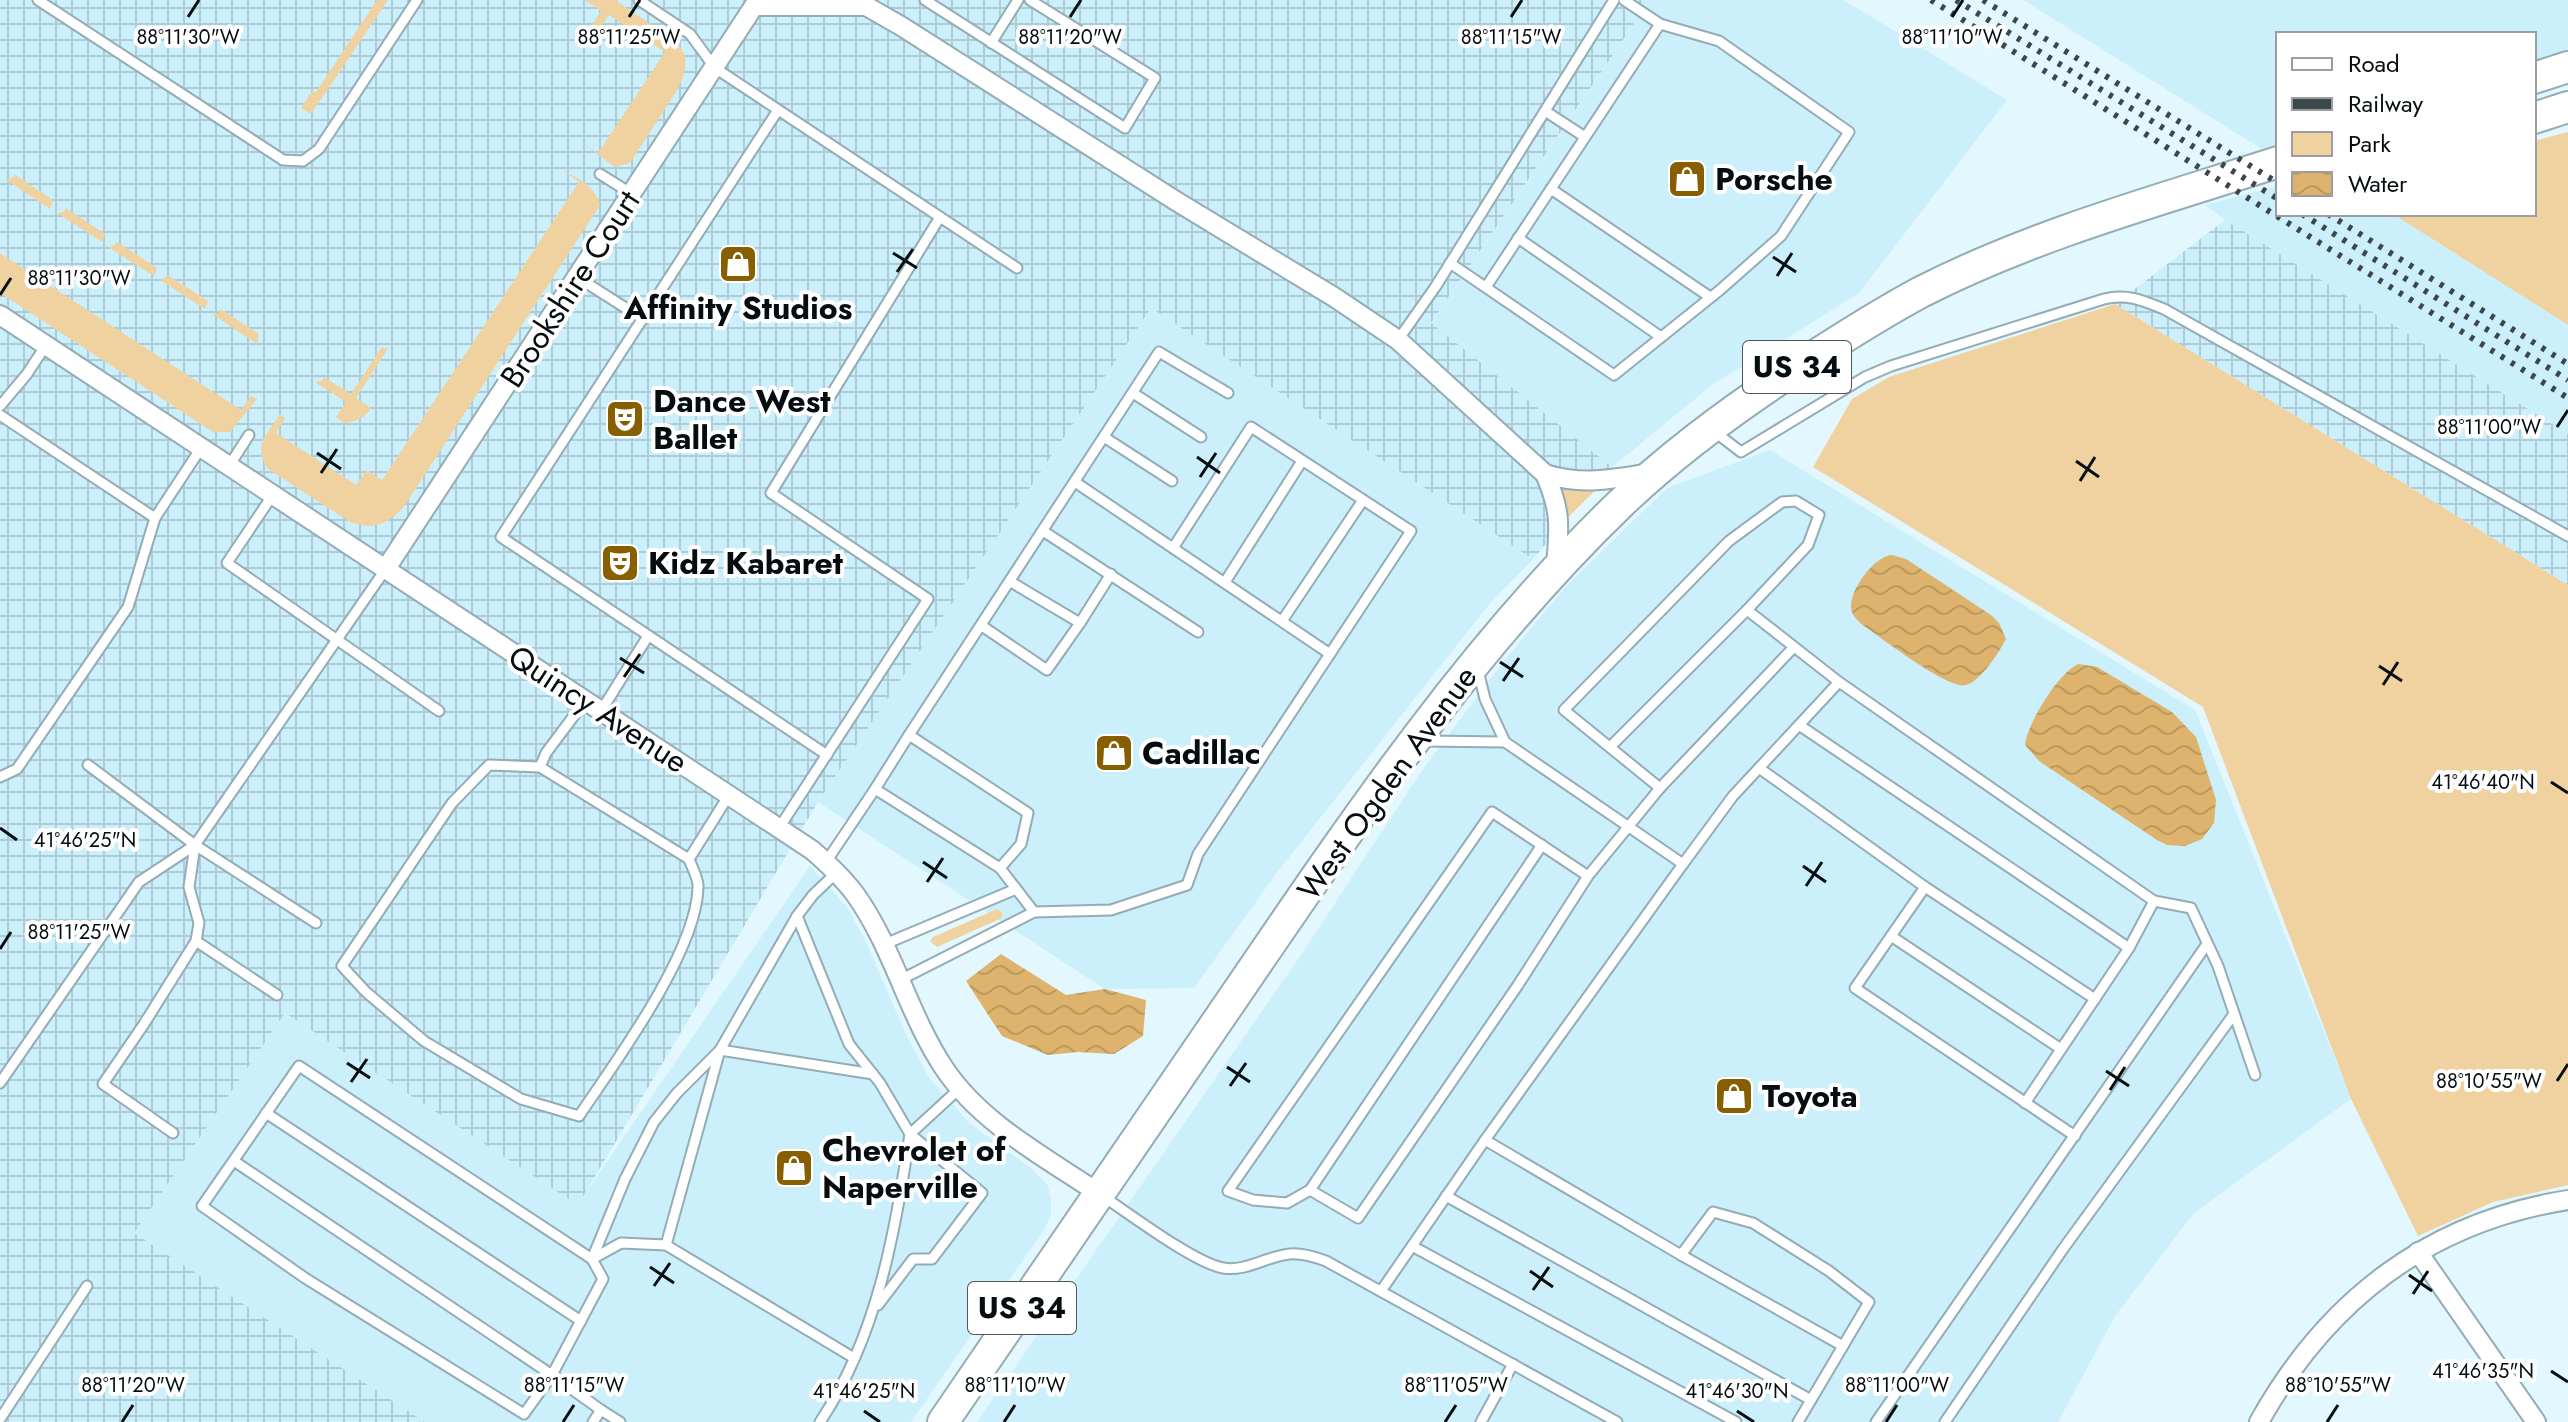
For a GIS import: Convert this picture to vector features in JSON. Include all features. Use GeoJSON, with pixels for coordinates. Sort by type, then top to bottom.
{"type":"FeatureCollection","features":[{"type":"Feature","properties":{"kind":"main road"},"geometry":{"type":"LineString","coordinates":[[2536,77],[2568,67]]}},
{"type":"Feature","properties":{"kind":"main road"},"geometry":{"type":"LineString","coordinates":[[2536,117],[2568,107]]}},
{"type":"Feature","properties":{"kind":"main road","name":"West Ogden Avenue"},"geometry":{"type":"LineString","coordinates":[[943,1422],[1314,880],[1414,741],[1476,662],[1620,504],[1709,428],[1876,317],[1951,278],[2099,217],[2276,163]]}},
{"type":"Feature","properties":{"kind":"street","name":"Brookshire Court"},"geometry":{"type":"LineString","coordinates":[[385,570],[759,2]]}},
{"type":"Feature","properties":{"kind":"street"},"geometry":{"type":"LineString","coordinates":[[759,2],[866,6],[901,26],[1398,340],[1545,474],[1569,482],[1654,473]]}},
{"type":"Feature","properties":{"kind":"street","name":"Quincy Avenue"},"geometry":{"type":"LineString","coordinates":[[0,315],[779,828],[831,868],[854,893],[885,944],[928,1041],[959,1089],[998,1124],[1101,1195]]}},
{"type":"Feature","properties":{"kind":"street"},"geometry":{"type":"LineString","coordinates":[[1545,474],[1560,519],[1556,571]]}},
{"type":"Feature","properties":{"kind":"street"},"geometry":{"type":"LineString","coordinates":[[2259,1422],[2291,1368],[2330,1323],[2395,1266],[2495,1216],[2568,1200]]}},
{"type":"Feature","properties":{"kind":"street"},"geometry":{"type":"LineString","coordinates":[[2418,1252],[2536,1422]]}},
{"type":"Feature","properties":{"kind":"lane"},"geometry":{"type":"LineString","coordinates":[[38,0],[283,160],[303,161],[319,149],[417,0]]}},
{"type":"Feature","properties":{"kind":"lane"},"geometry":{"type":"LineString","coordinates":[[639,0],[690,34],[715,68],[1017,268]]}},
{"type":"Feature","properties":{"kind":"lane"},"geometry":{"type":"LineString","coordinates":[[925,0],[1125,128],[1155,78],[1030,0]]}},
{"type":"Feature","properties":{"kind":"lane"},"geometry":{"type":"LineString","coordinates":[[991,43],[1018,0]]}},
{"type":"Feature","properties":{"kind":"lane"},"geometry":{"type":"LineString","coordinates":[[1398,340],[1450,263],[1614,0]]}},
{"type":"Feature","properties":{"kind":"lane"},"geometry":{"type":"LineString","coordinates":[[1450,263],[1614,375],[1781,236],[1849,132],[1719,41],[1660,24],[1624,0]]}},
{"type":"Feature","properties":{"kind":"lane"},"geometry":{"type":"LineString","coordinates":[[1486,287],[1660,24]]}},
{"type":"Feature","properties":{"kind":"lane"},"geometry":{"type":"LineString","coordinates":[[778,110],[501,537],[827,755]]}},
{"type":"Feature","properties":{"kind":"lane"},"geometry":{"type":"LineString","coordinates":[[1545,111],[1585,137]]}},
{"type":"Feature","properties":{"kind":"lane"},"geometry":{"type":"LineString","coordinates":[[600,174],[632,194]]}},
{"type":"Feature","properties":{"kind":"lane"},"geometry":{"type":"LineString","coordinates":[[1551,189],[1710,297]]}},
{"type":"Feature","properties":{"kind":"lane"},"geometry":{"type":"LineString","coordinates":[[779,828],[928,599],[771,493],[940,217]]}},
{"type":"Feature","properties":{"kind":"lane"},"geometry":{"type":"LineString","coordinates":[[1518,238],[1661,337]]}},
{"type":"Feature","properties":{"kind":"lane"},"geometry":{"type":"LineString","coordinates":[[577,277],[643,319]]}},
{"type":"Feature","properties":{"kind":"lane"},"geometry":{"type":"LineString","coordinates":[[1709,428],[1741,452],[1865,377],[1891,366],[2104,299],[2117,296],[2137,298],[2164,309],[2568,536]]}},
{"type":"Feature","properties":{"kind":"lane"},"geometry":{"type":"LineString","coordinates":[[0,406],[46,345]]}},
{"type":"Feature","properties":{"kind":"lane"},"geometry":{"type":"LineString","coordinates":[[666,1245],[720,1050],[797,916],[831,868],[875,789],[1159,352],[1228,393]]}},
{"type":"Feature","properties":{"kind":"lane"},"geometry":{"type":"LineString","coordinates":[[1133,393],[1201,437]]}},
{"type":"Feature","properties":{"kind":"lane"},"geometry":{"type":"LineString","coordinates":[[0,415],[155,518]]}},
{"type":"Feature","properties":{"kind":"lane"},"geometry":{"type":"LineString","coordinates":[[900,980],[1034,912],[1111,910],[1187,885],[1198,854],[1411,531],[1251,427],[1173,548]]}},
{"type":"Feature","properties":{"kind":"lane"},"geometry":{"type":"LineString","coordinates":[[229,466],[249,435]]}},
{"type":"Feature","properties":{"kind":"lane"},"geometry":{"type":"LineString","coordinates":[[1104,437],[1172,481]]}},
{"type":"Feature","properties":{"kind":"lane"},"geometry":{"type":"LineString","coordinates":[[0,777],[17,769],[128,607],[155,518],[201,448]]}},
{"type":"Feature","properties":{"kind":"lane"},"geometry":{"type":"LineString","coordinates":[[1225,582],[1302,461]]}},
{"type":"Feature","properties":{"kind":"lane"},"geometry":{"type":"LineString","coordinates":[[1075,482],[1330,654]]}},
{"type":"Feature","properties":{"kind":"lane"},"geometry":{"type":"LineString","coordinates":[[272,496],[227,563],[439,711]]}},
{"type":"Feature","properties":{"kind":"lane"},"geometry":{"type":"LineString","coordinates":[[1282,621],[1363,500]]}},
{"type":"Feature","properties":{"kind":"lane"},"geometry":{"type":"LineString","coordinates":[[1610,747],[1808,545],[1819,515],[1796,501],[1782,502],[1729,541],[1564,710],[1660,788]]}},
{"type":"Feature","properties":{"kind":"lane"},"geometry":{"type":"LineString","coordinates":[[1043,531],[1198,632]]}},
{"type":"Feature","properties":{"kind":"lane"},"geometry":{"type":"LineString","coordinates":[[0,1083],[139,882],[195,845],[385,570]]}},
{"type":"Feature","properties":{"kind":"lane"},"geometry":{"type":"LineString","coordinates":[[982,626],[1047,670],[1111,574]]}},
{"type":"Feature","properties":{"kind":"lane"},"geometry":{"type":"LineString","coordinates":[[1011,582],[1080,623]]}},
{"type":"Feature","properties":{"kind":"lane"},"geometry":{"type":"LineString","coordinates":[[1747,610],[1839,682],[2154,901],[2191,908],[2218,966],[2255,1075]]}},
{"type":"Feature","properties":{"kind":"lane"},"geometry":{"type":"LineString","coordinates":[[540,767],[546,753],[593,706],[648,636]]}},
{"type":"Feature","properties":{"kind":"lane"},"geometry":{"type":"LineString","coordinates":[[1310,1190],[1358,1218],[1518,985],[1588,876],[1660,788],[1794,647]]}},
{"type":"Feature","properties":{"kind":"lane"},"geometry":{"type":"LineString","coordinates":[[1476,662],[1485,699],[1505,742],[1683,864]]}},
{"type":"Feature","properties":{"kind":"lane"},"geometry":{"type":"LineString","coordinates":[[1381,1291],[1485,1140],[1733,796],[1839,682]]}},
{"type":"Feature","properties":{"kind":"lane"},"geometry":{"type":"LineString","coordinates":[[1799,725],[2129,948]]}},
{"type":"Feature","properties":{"kind":"lane"},"geometry":{"type":"LineString","coordinates":[[909,735],[1028,813],[1021,844],[1000,868]]}},
{"type":"Feature","properties":{"kind":"lane"},"geometry":{"type":"LineString","coordinates":[[1414,741],[1505,742]]}},
{"type":"Feature","properties":{"kind":"lane"},"geometry":{"type":"LineString","coordinates":[[88,765],[195,845],[316,923]]}},
{"type":"Feature","properties":{"kind":"lane"},"geometry":{"type":"LineString","coordinates":[[489,765],[540,767],[689,859],[699,885],[692,926],[632,1036],[579,1116],[521,1099],[424,1041],[366,992],[342,966],[452,803],[489,765]]}},
{"type":"Feature","properties":{"kind":"lane"},"geometry":{"type":"LineString","coordinates":[[1759,768],[1925,887],[2095,999]]}},
{"type":"Feature","properties":{"kind":"lane"},"geometry":{"type":"LineString","coordinates":[[875,789],[1000,868],[1034,912]]}},
{"type":"Feature","properties":{"kind":"lane"},"geometry":{"type":"LineString","coordinates":[[689,859],[729,795]]}},
{"type":"Feature","properties":{"kind":"lane"},"geometry":{"type":"LineString","coordinates":[[1542,845],[1310,1190],[1287,1203],[1253,1200],[1228,1191],[1492,812],[1542,845],[1588,876]]}},
{"type":"Feature","properties":{"kind":"lane"},"geometry":{"type":"LineString","coordinates":[[173,1133],[103,1084],[196,941],[199,923],[189,887],[195,845]]}},
{"type":"Feature","properties":{"kind":"lane"},"geometry":{"type":"LineString","coordinates":[[1925,887],[1855,988],[2075,1136]]}},
{"type":"Feature","properties":{"kind":"lane"},"geometry":{"type":"LineString","coordinates":[[885,944],[1016,889]]}},
{"type":"Feature","properties":{"kind":"lane"},"geometry":{"type":"LineString","coordinates":[[2025,1103],[2129,948],[2154,901]]}},
{"type":"Feature","properties":{"kind":"lane"},"geometry":{"type":"LineString","coordinates":[[797,916],[849,1044],[873,1074],[910,1134],[982,1193],[932,1259],[913,1259],[876,1307]]}},
{"type":"Feature","properties":{"kind":"lane"},"geometry":{"type":"LineString","coordinates":[[1891,936],[2061,1049]]}},
{"type":"Feature","properties":{"kind":"lane"},"geometry":{"type":"LineString","coordinates":[[196,941],[277,995]]}},
{"type":"Feature","properties":{"kind":"lane"},"geometry":{"type":"LineString","coordinates":[[1876,1422],[2207,944]]}},
{"type":"Feature","properties":{"kind":"lane"},"geometry":{"type":"LineString","coordinates":[[1945,1422],[2063,1249],[2234,1014]]}},
{"type":"Feature","properties":{"kind":"lane"},"geometry":{"type":"LineString","coordinates":[[720,1050],[873,1074]]}},
{"type":"Feature","properties":{"kind":"lane"},"geometry":{"type":"LineString","coordinates":[[592,1259],[625,1179],[654,1122],[677,1093],[720,1050]]}},
{"type":"Feature","properties":{"kind":"lane"},"geometry":{"type":"LineString","coordinates":[[299,1066],[592,1259],[603,1279],[552,1375],[524,1414],[305,1278],[202,1206],[266,1113],[299,1066]]}},
{"type":"Feature","properties":{"kind":"lane"},"geometry":{"type":"LineString","coordinates":[[820,1422],[841,1390],[876,1307],[898,1210],[910,1134],[959,1089]]}},
{"type":"Feature","properties":{"kind":"lane"},"geometry":{"type":"LineString","coordinates":[[266,1113],[581,1321]]}},
{"type":"Feature","properties":{"kind":"lane"},"geometry":{"type":"LineString","coordinates":[[1485,1140],[1843,1346]]}},
{"type":"Feature","properties":{"kind":"lane"},"geometry":{"type":"LineString","coordinates":[[234,1161],[620,1422]]}},
{"type":"Feature","properties":{"kind":"lane"},"geometry":{"type":"LineString","coordinates":[[1101,1195],[1201,1260],[1223,1268],[1242,1267],[1289,1254],[1326,1261],[1617,1422]]}},
{"type":"Feature","properties":{"kind":"lane"},"geometry":{"type":"LineString","coordinates":[[1446,1196],[1811,1400]]}},
{"type":"Feature","properties":{"kind":"lane"},"geometry":{"type":"LineString","coordinates":[[1681,1255],[1713,1212],[1753,1223],[1829,1271],[1869,1302],[1798,1422]]}},
{"type":"Feature","properties":{"kind":"lane"},"geometry":{"type":"LineString","coordinates":[[592,1259],[621,1243],[666,1245],[854,1358]]}},
{"type":"Feature","properties":{"kind":"lane"},"geometry":{"type":"LineString","coordinates":[[1412,1246],[1736,1422]]}},
{"type":"Feature","properties":{"kind":"lane"},"geometry":{"type":"LineString","coordinates":[[0,1419],[87,1286]]}},
{"type":"Feature","properties":{"kind":"lane"},"geometry":{"type":"LineString","coordinates":[[1481,1422],[1513,1364]]}},
{"type":"Feature","properties":{"kind":"lane"},"geometry":{"type":"LineString","coordinates":[[593,1422],[601,1410]]}},
{"type":"Feature","properties":{"kind":"shaded area"},"geometry":{"type":"Polygon","coordinates":[[[0,0],[1650,0],[1431,323],[1612,467],[1533,559],[1151,308],[818,802],[578,1205],[285,1013],[134,1233],[425,1422],[0,1422],[0,0]]]}},
{"type":"Feature","properties":{"kind":"shaded area"},"geometry":{"type":"Polygon","coordinates":[[[1650,0],[1844,0],[2007,100],[1859,293],[1712,385],[1612,467],[1431,324],[1650,0]]]}},
{"type":"Feature","properties":{"kind":"shaded area"},"geometry":{"type":"Polygon","coordinates":[[[2023,0],[2568,0],[2568,51],[2536,65],[2536,32],[2276,32],[2276,145],[2262,149],[2023,0]]]}},
{"type":"Feature","properties":{"kind":"shaded area"},"geometry":{"type":"Polygon","coordinates":[[[2276,187],[2276,216],[2396,216],[2568,325],[2568,434],[2225,220],[2205,205],[2276,187]]]}},
{"type":"Feature","properties":{"kind":"shaded area"},"geometry":{"type":"Polygon","coordinates":[[[2225,220],[2568,434],[2568,585],[2115,304],[2225,220]]]}},
{"type":"Feature","properties":{"kind":"shaded area"},"geometry":{"type":"Polygon","coordinates":[[[1151,307],[1533,559],[1491,602],[1275,875],[1194,988],[1105,989],[818,802],[1151,307]]]}},
{"type":"Feature","properties":{"kind":"shaded area"},"geometry":{"type":"Polygon","coordinates":[[[1770,450],[2195,710],[2351,1099],[2194,1213],[2115,1316],[2058,1422],[977,1422],[1301,955],[1421,772],[1503,662],[1567,585],[1667,488],[1770,450]]]}},
{"type":"Feature","properties":{"kind":"shaded area"},"geometry":{"type":"Polygon","coordinates":[[[810,866],[847,907],[928,1076],[968,1122],[1032,1169],[1047,1184],[1051,1198],[1051,1214],[1045,1228],[911,1422],[425,1422],[133,1234],[285,1013],[578,1204],[810,866]]]}},
{"type":"Feature","properties":{"kind":"green space"},"geometry":{"type":"Polygon","coordinates":[[[377,0],[388,0],[311,114],[301,108],[312,91],[316,92],[377,0]]]}},
{"type":"Feature","properties":{"kind":"green space"},"geometry":{"type":"Polygon","coordinates":[[[585,0],[615,0],[679,45],[685,56],[685,71],[679,87],[630,163],[615,167],[582,143],[598,153],[665,52],[609,15],[597,33],[591,27],[601,11],[585,0]]]}},
{"type":"Feature","properties":{"kind":"green space"},"geometry":{"type":"Polygon","coordinates":[[[2568,132],[2568,325],[2396,216],[2536,216],[2536,140],[2568,132]]]}},
{"type":"Feature","properties":{"kind":"green space"},"geometry":{"type":"Polygon","coordinates":[[[564,171],[591,188],[600,205],[403,508],[391,518],[373,526],[350,522],[268,469],[261,447],[280,414],[285,418],[276,433],[356,485],[367,470],[382,480],[579,182],[564,171]]]}},
{"type":"Feature","properties":{"kind":"green space"},"geometry":{"type":"Polygon","coordinates":[[[15,175],[53,200],[50,209],[5,179],[15,175]]]}},
{"type":"Feature","properties":{"kind":"green space"},"geometry":{"type":"Polygon","coordinates":[[[66,208],[105,234],[102,242],[57,213],[64,212],[66,208]]]}},
{"type":"Feature","properties":{"kind":"green space"},"geometry":{"type":"Polygon","coordinates":[[[117,242],[157,268],[154,276],[108,247],[117,242]]]}},
{"type":"Feature","properties":{"kind":"green space"},"geometry":{"type":"Polygon","coordinates":[[[0,253],[241,410],[251,396],[257,399],[230,432],[213,432],[0,293],[0,253]]]}},
{"type":"Feature","properties":{"kind":"green space"},"geometry":{"type":"Polygon","coordinates":[[[169,276],[208,301],[205,309],[160,280],[169,276]]]}},
{"type":"Feature","properties":{"kind":"green space"},"geometry":{"type":"Polygon","coordinates":[[[2115,304],[2568,585],[2568,1185],[2493,1202],[2418,1236],[2351,1099],[2203,707],[1813,467],[1852,399],[1889,377],[2115,304]]]}},
{"type":"Feature","properties":{"kind":"green space"},"geometry":{"type":"Polygon","coordinates":[[[221,309],[259,334],[257,344],[212,314],[219,313],[221,309]]]}},
{"type":"Feature","properties":{"kind":"green space"},"geometry":{"type":"Polygon","coordinates":[[[382,347],[389,347],[356,398],[371,408],[360,419],[344,423],[336,417],[346,402],[315,382],[322,381],[324,377],[351,394],[382,347]]]}},
{"type":"Feature","properties":{"kind":"green space"},"geometry":{"type":"Polygon","coordinates":[[[1556,482],[1599,487],[1565,520],[1566,507],[1556,482]]]}},
{"type":"Feature","properties":{"kind":"green space"},"geometry":{"type":"Polygon","coordinates":[[[997,909],[1002,912],[1002,918],[937,947],[930,941],[933,937],[997,909]]]}},
{"type":"Feature","properties":{"kind":"water"},"geometry":{"type":"Polygon","coordinates":[[[1892,555],[1906,559],[1999,623],[2006,639],[1989,665],[1971,683],[1957,684],[1930,671],[1860,623],[1853,614],[1852,600],[1859,583],[1878,561],[1892,555]]]}},
{"type":"Feature","properties":{"kind":"water"},"geometry":{"type":"Polygon","coordinates":[[[2079,664],[2097,667],[2172,712],[2196,737],[2216,800],[2214,823],[2202,839],[2185,846],[2167,845],[2157,840],[2039,761],[2025,745],[2031,724],[2045,699],[2062,677],[2079,664]]]}},
{"type":"Feature","properties":{"kind":"water"},"geometry":{"type":"Polygon","coordinates":[[[1001,954],[1066,995],[1105,989],[1146,1000],[1143,1036],[1114,1054],[1078,1052],[1048,1055],[1002,1036],[966,981],[1001,954]]]}},
{"type":"Feature","properties":{"kind":"railway"},"geometry":{"type":"LineString","coordinates":[[1931,0],[2276,216]]}},
{"type":"Feature","properties":{"kind":"railway"},"geometry":{"type":"LineString","coordinates":[[1956,0],[2276,198]]}},
{"type":"Feature","properties":{"kind":"railway"},"geometry":{"type":"LineString","coordinates":[[1983,0],[2276,182]]}},
{"type":"Feature","properties":{"kind":"railway"},"geometry":{"type":"LineString","coordinates":[[2277,216],[2568,398]]}},
{"type":"Feature","properties":{"kind":"railway"},"geometry":{"type":"LineString","coordinates":[[2305,216],[2568,380]]}},
{"type":"Feature","properties":{"kind":"railway"},"geometry":{"type":"LineString","coordinates":[[2331,216],[2568,364]]}},
{"type":"Feature","properties":{"kind":"place","name":"Porsche"},"geometry":{"type":"Point","coordinates":[1687,179]}},
{"type":"Feature","properties":{"kind":"place","name":"Affinity Studios"},"geometry":{"type":"Point","coordinates":[738,264]}},
{"type":"Feature","properties":{"kind":"place","name":"Dance West Ballet"},"geometry":{"type":"Point","coordinates":[625,419]}},
{"type":"Feature","properties":{"kind":"place","name":"Kidz Kabaret"},"geometry":{"type":"Point","coordinates":[620,563]}},
{"type":"Feature","properties":{"kind":"place","name":"Cadillac"},"geometry":{"type":"Point","coordinates":[1114,753]}},
{"type":"Feature","properties":{"kind":"place","name":"Toyota"},"geometry":{"type":"Point","coordinates":[1734,1096]}},
{"type":"Feature","properties":{"kind":"place","name":"Chevrolet of Naperville"},"geometry":{"type":"Point","coordinates":[794,1168]}}]}
